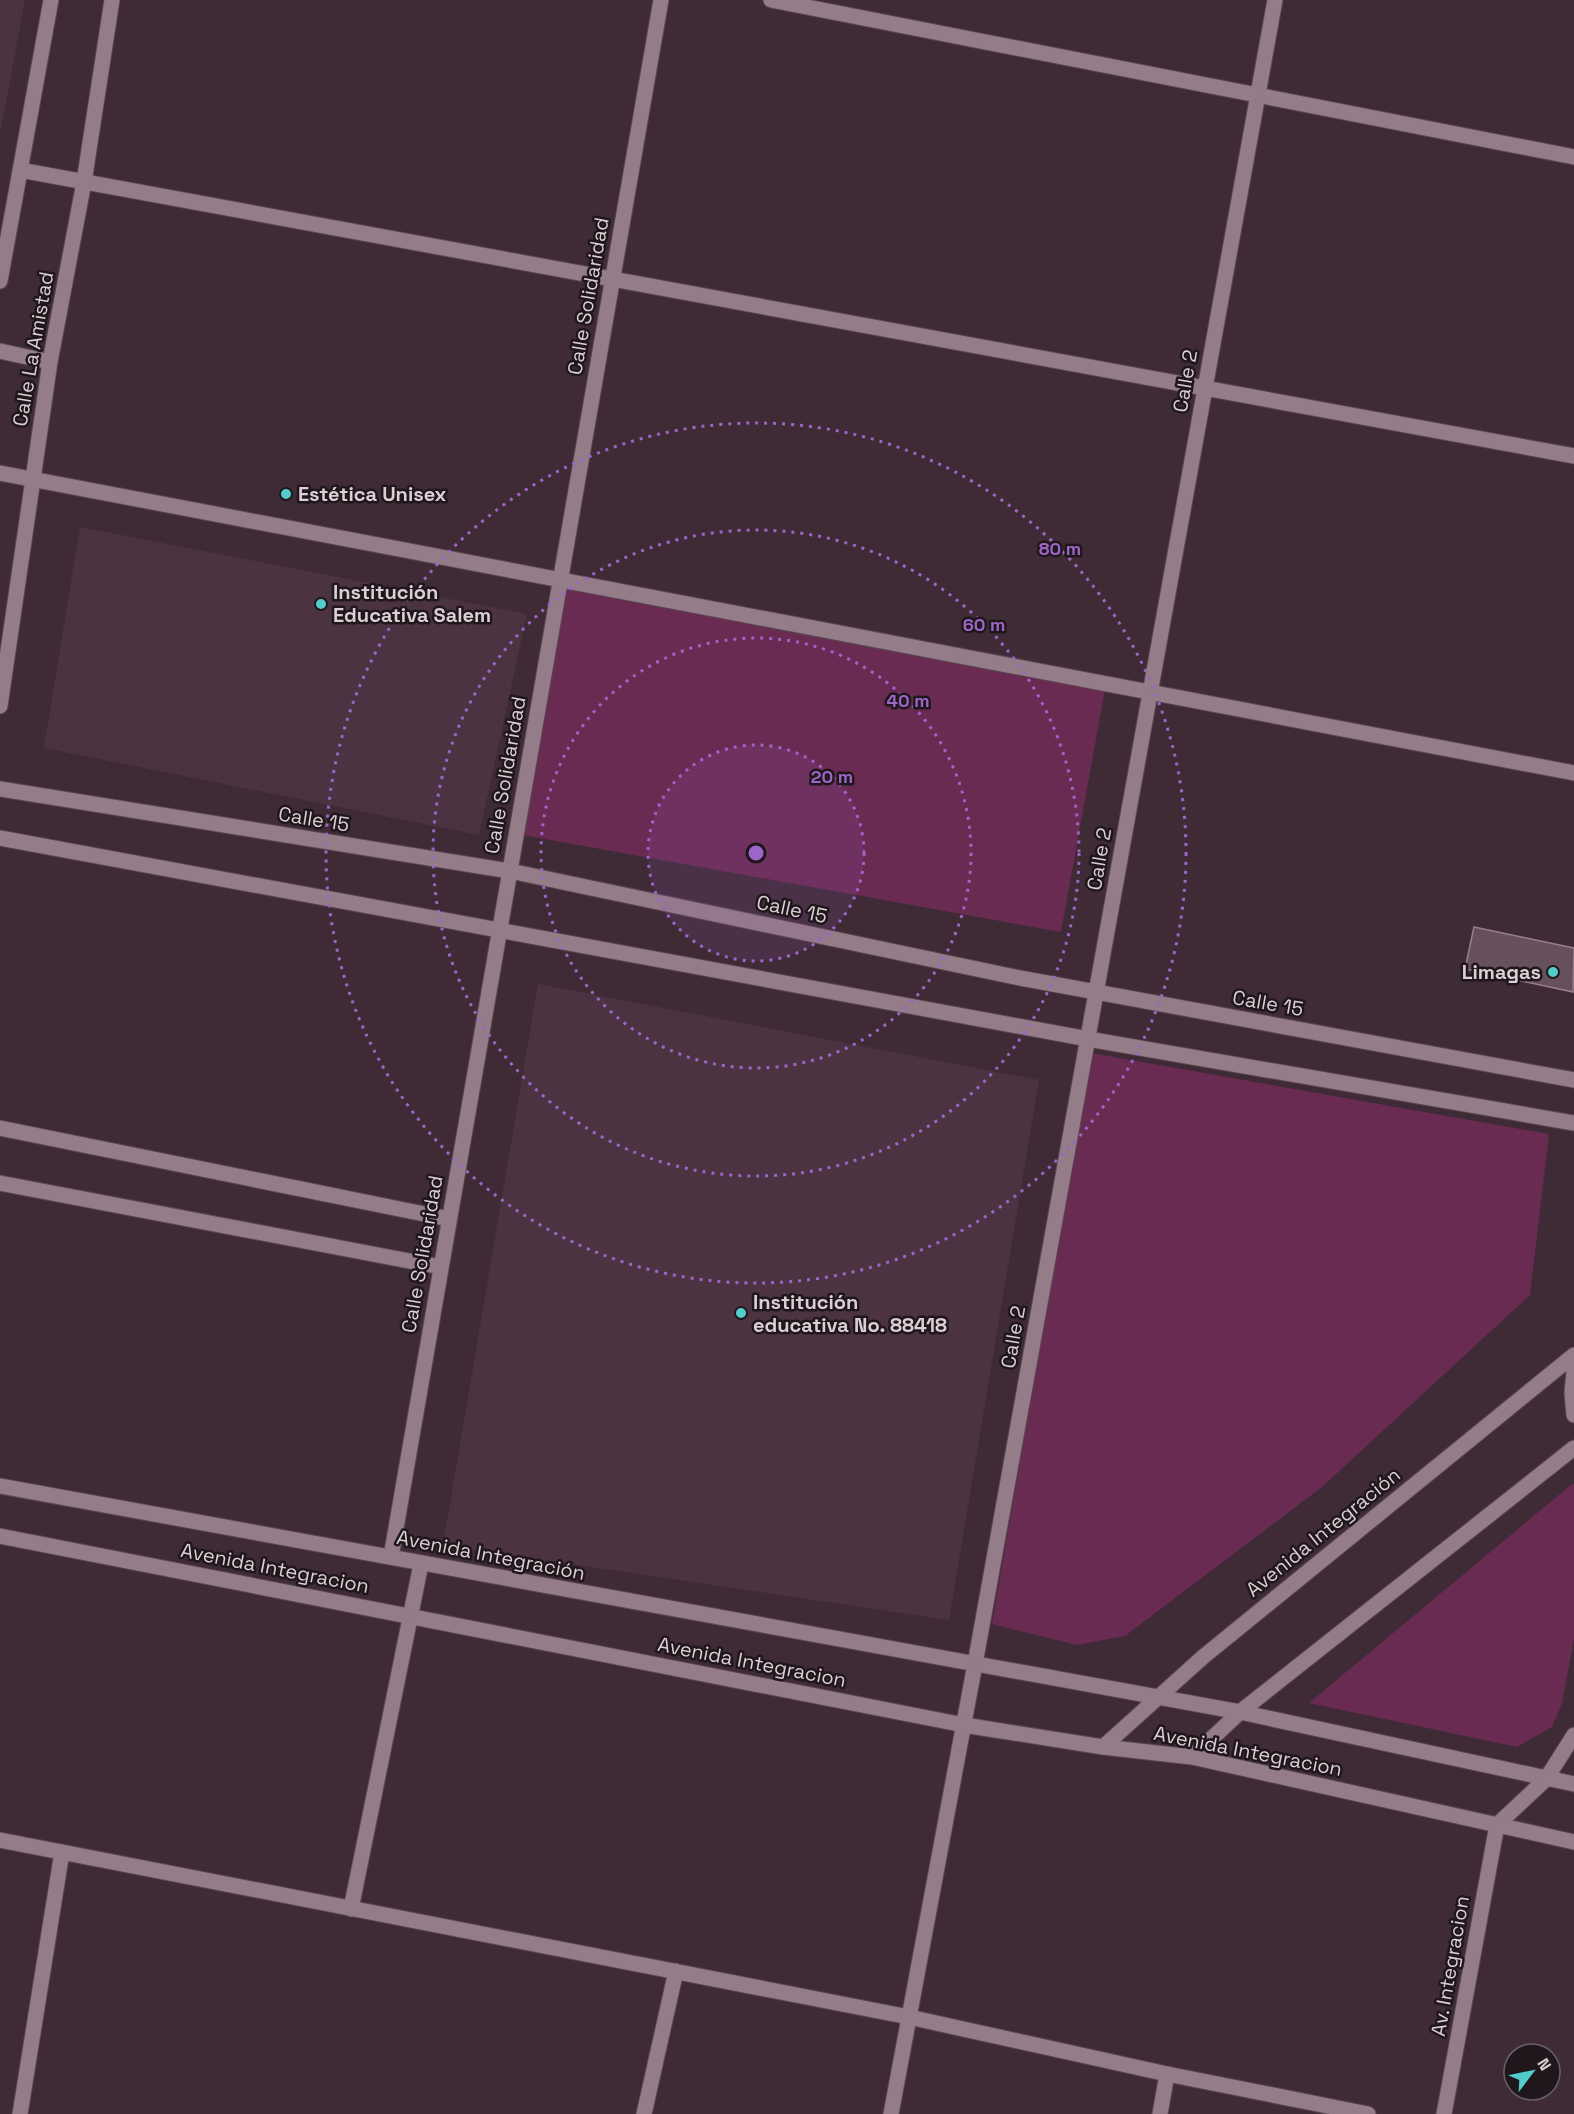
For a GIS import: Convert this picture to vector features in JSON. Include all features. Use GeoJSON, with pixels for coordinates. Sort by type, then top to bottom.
{"type":"FeatureCollection","features":[{"type":"Feature","properties":{"kind":"street"},"geometry":{"type":"LineString","coordinates":[[0,280],[51,0]]}},
{"type":"Feature","properties":{"kind":"street","name":"Calle La Amistad"},"geometry":{"type":"LineString","coordinates":[[0,706],[50,362],[84,182],[112,0]]}},
{"type":"Feature","properties":{"kind":"street","name":"Calle Solidaridad"},"geometry":{"type":"LineString","coordinates":[[391,1557],[661,0]]}},
{"type":"Feature","properties":{"kind":"street"},"geometry":{"type":"LineString","coordinates":[[771,0],[1574,157]]}},
{"type":"Feature","properties":{"kind":"street","name":"Calle 2"},"geometry":{"type":"LineString","coordinates":[[891,2114],[975,1665],[1275,0]]}},
{"type":"Feature","properties":{"kind":"street"},"geometry":{"type":"LineString","coordinates":[[20,170],[1574,456]]}},
{"type":"Feature","properties":{"kind":"street"},"geometry":{"type":"LineString","coordinates":[[0,351],[50,362]]}},
{"type":"Feature","properties":{"kind":"street"},"geometry":{"type":"LineString","coordinates":[[0,473],[1574,772]]}},
{"type":"Feature","properties":{"kind":"street","name":"Calle 15"},"geometry":{"type":"LineString","coordinates":[[0,789],[510,872],[1096,993],[1574,1080]]}},
{"type":"Feature","properties":{"kind":"street"},"geometry":{"type":"LineString","coordinates":[[0,838],[1088,1039],[1574,1123]]}},
{"type":"Feature","properties":{"kind":"street"},"geometry":{"type":"LineString","coordinates":[[0,1128],[449,1219]]}},
{"type":"Feature","properties":{"kind":"street"},"geometry":{"type":"LineString","coordinates":[[0,1183],[441,1267]]}},
{"type":"Feature","properties":{"kind":"street","name":"Avenida Integración"},"geometry":{"type":"LineString","coordinates":[[1103,1747],[1203,1657],[1574,1354]]}},
{"type":"Feature","properties":{"kind":"street"},"geometry":{"type":"LineString","coordinates":[[1574,1371],[1572,1393],[1574,1415]]}},
{"type":"Feature","properties":{"kind":"street"},"geometry":{"type":"LineString","coordinates":[[1192,1757],[1240,1712],[1574,1448]]}},
{"type":"Feature","properties":{"kind":"street","name":"Avenida Integración"},"geometry":{"type":"LineString","coordinates":[[0,1486],[1240,1712],[1574,1784]]}},
{"type":"Feature","properties":{"kind":"street","name":"Avenida Integracion"},"geometry":{"type":"LineString","coordinates":[[0,1536],[964,1725],[1103,1747],[1192,1757],[1574,1842]]}},
{"type":"Feature","properties":{"kind":"street"},"geometry":{"type":"LineString","coordinates":[[351,1909],[421,1564]]}},
{"type":"Feature","properties":{"kind":"street"},"geometry":{"type":"LineString","coordinates":[[1497,1825],[1546,1779],[1574,1734]]}},
{"type":"Feature","properties":{"kind":"street","name":"Av. Integracion"},"geometry":{"type":"LineString","coordinates":[[1444,2114],[1497,1825]]}},
{"type":"Feature","properties":{"kind":"street"},"geometry":{"type":"LineString","coordinates":[[0,1840],[909,2017],[1167,2074],[1368,2114]]}},
{"type":"Feature","properties":{"kind":"street"},"geometry":{"type":"LineString","coordinates":[[20,2114],[62,1852]]}},
{"type":"Feature","properties":{"kind":"street"},"geometry":{"type":"LineString","coordinates":[[644,2114],[675,1971]]}},
{"type":"Feature","properties":{"kind":"street"},"geometry":{"type":"LineString","coordinates":[[1160,2114],[1167,2074]]}},
{"type":"Feature","properties":{"kind":"shaded area"},"geometry":{"type":"Polygon","coordinates":[[[0,0],[25,0],[0,134],[0,0]]]}},
{"type":"Feature","properties":{"kind":"shaded area"},"geometry":{"type":"Polygon","coordinates":[[[80,527],[527,614],[479,835],[44,748],[80,527]]]}},
{"type":"Feature","properties":{"kind":"shaded area"},"geometry":{"type":"Polygon","coordinates":[[[568,580],[1106,684],[1061,932],[523,835],[568,580]]]}},
{"type":"Feature","properties":{"kind":"shaded area","name":"Institución educativa No. 88418"},"geometry":{"type":"Polygon","coordinates":[[[538,984],[1039,1080],[949,1620],[443,1545],[538,984]]]}},
{"type":"Feature","properties":{"kind":"shaded area"},"geometry":{"type":"Polygon","coordinates":[[[1091,1053],[1549,1134],[1530,1295],[1322,1487],[1125,1636],[1077,1645],[992,1624],[1091,1053]]]}},
{"type":"Feature","properties":{"kind":"shaded area"},"geometry":{"type":"Polygon","coordinates":[[[1574,1484],[1574,1639],[1562,1703],[1552,1727],[1517,1747],[1309,1703],[1574,1484]]]}},
{"type":"Feature","properties":{"kind":"building"},"geometry":{"type":"Polygon","coordinates":[[[1474,927],[1574,948],[1573,992],[1465,969],[1474,927]]]}},
{"type":"Feature","properties":{"kind":"place","name":"Estética Unisex"},"geometry":{"type":"Point","coordinates":[286,494]}},
{"type":"Feature","properties":{"kind":"place","name":"Institución Educativa Salem"},"geometry":{"type":"Point","coordinates":[321,604]}},
{"type":"Feature","properties":{"kind":"place","name":"Limagas"},"geometry":{"type":"Point","coordinates":[1553,972]}},
{"type":"Feature","properties":{"kind":"place","name":"Institución educativa No. 88418"},"geometry":{"type":"Point","coordinates":[741,1313]}}]}
